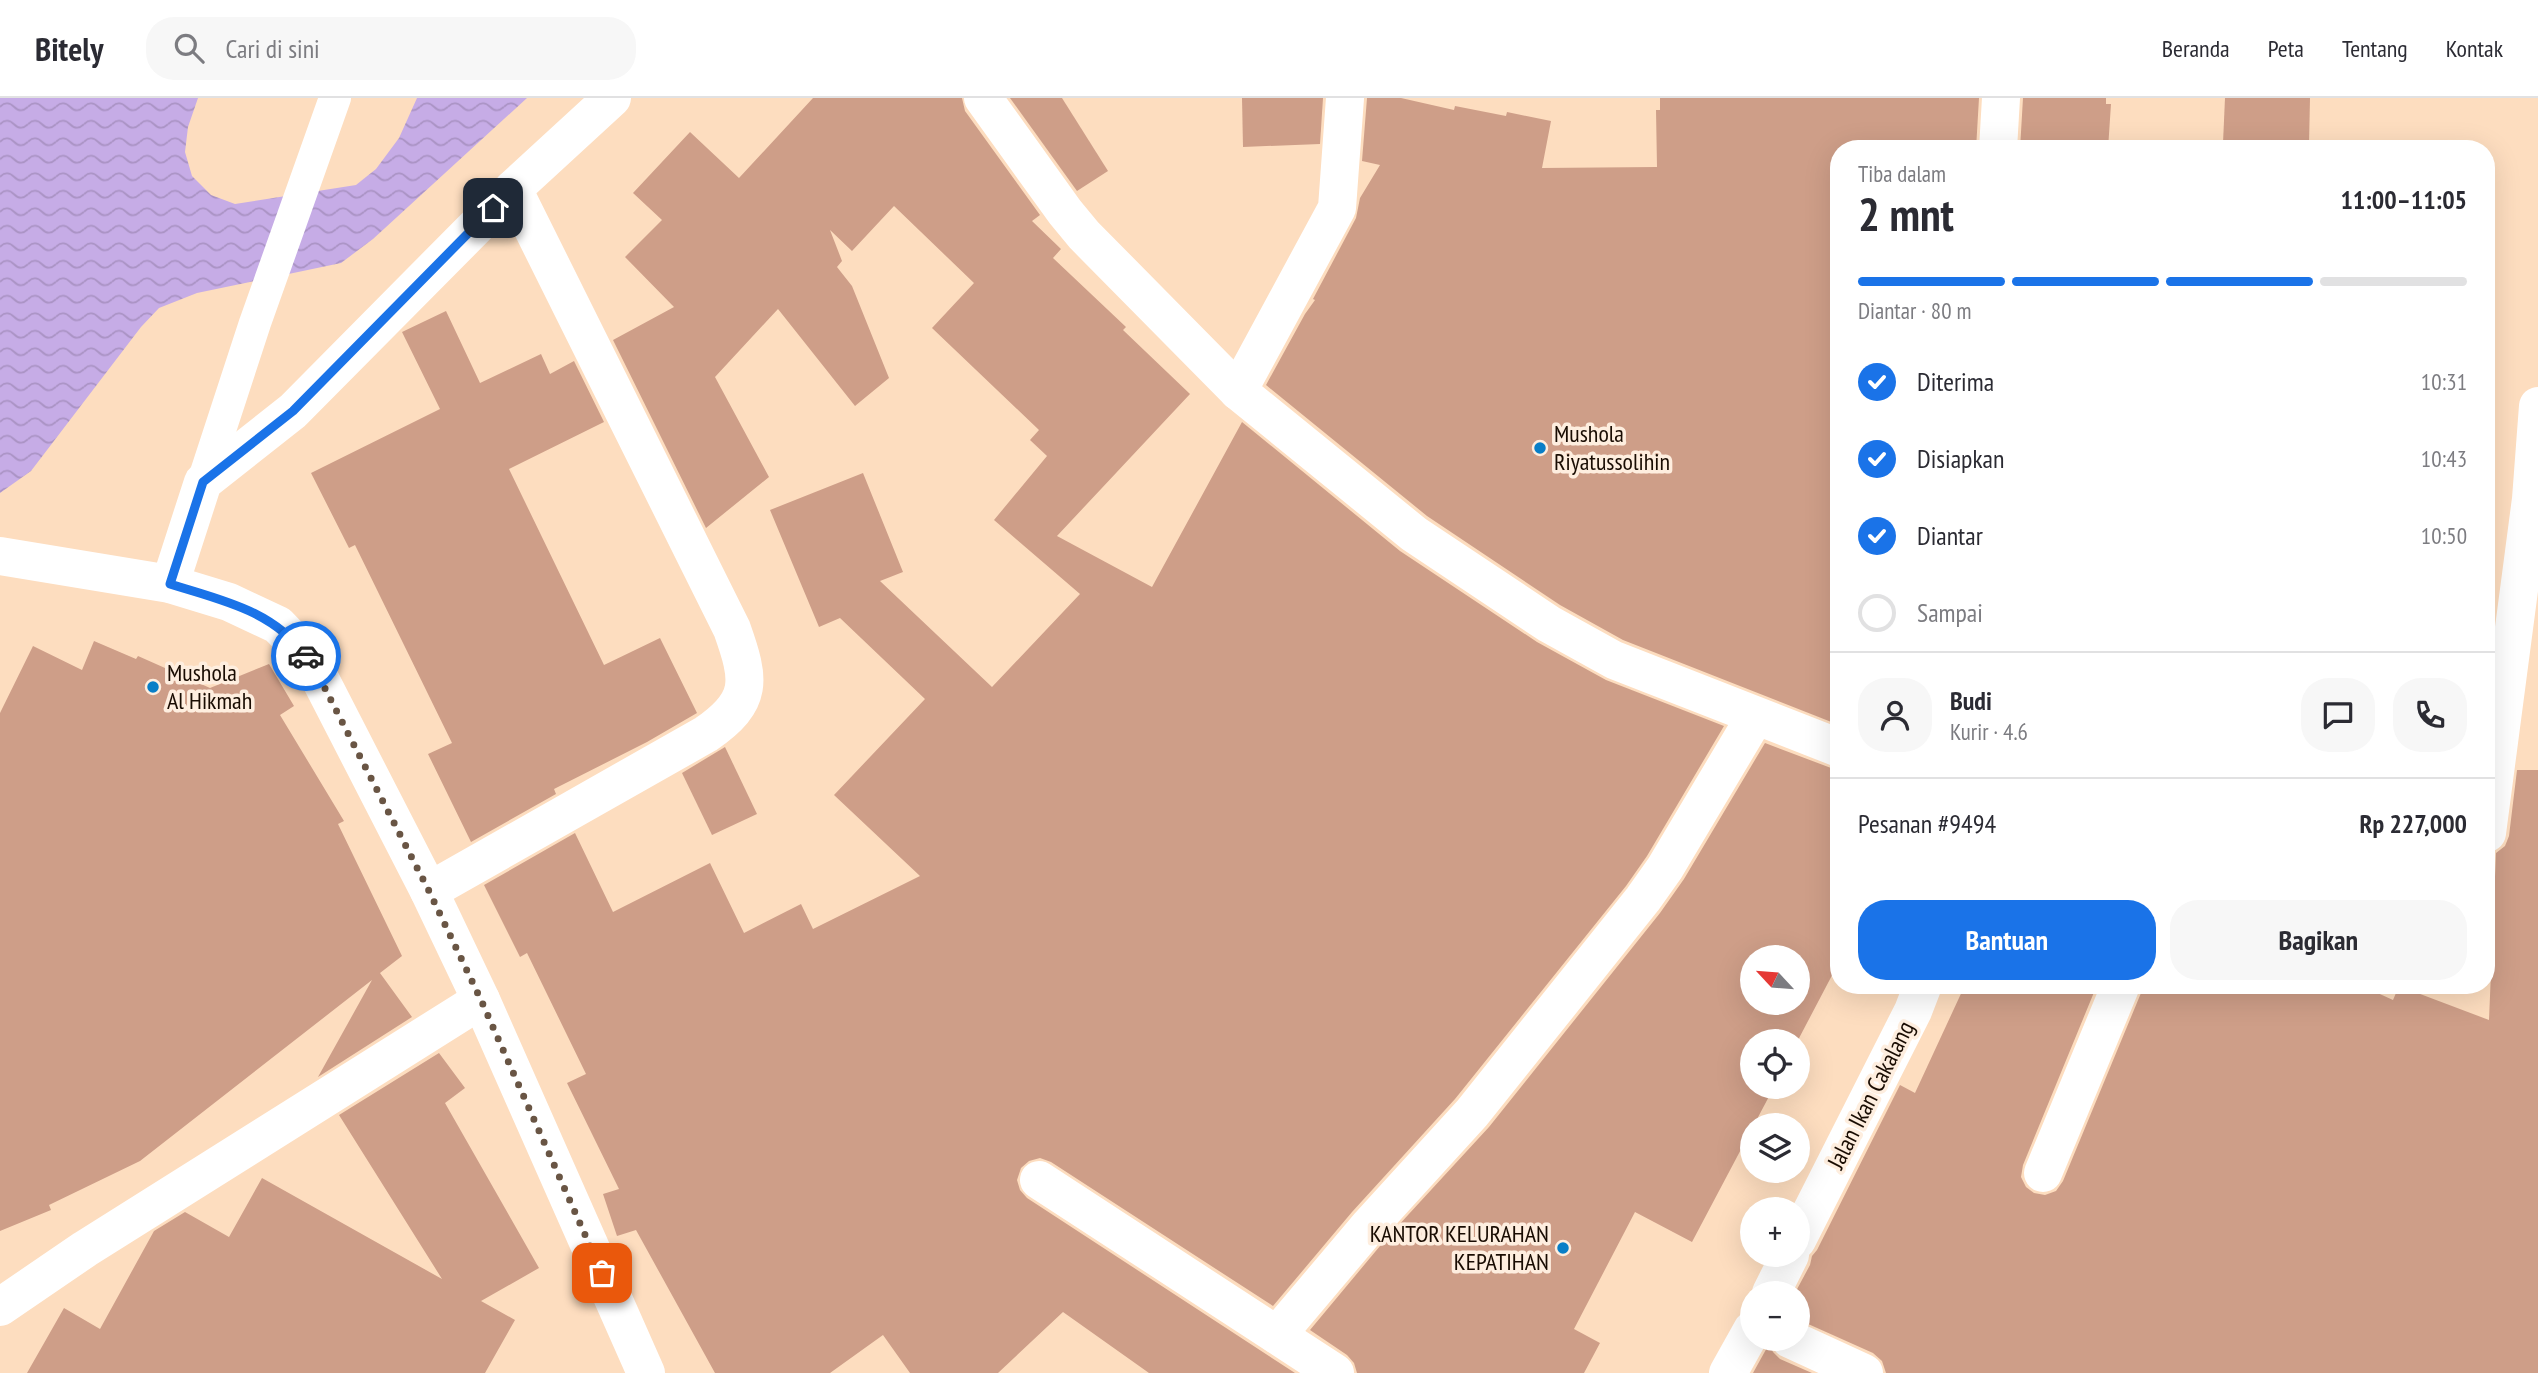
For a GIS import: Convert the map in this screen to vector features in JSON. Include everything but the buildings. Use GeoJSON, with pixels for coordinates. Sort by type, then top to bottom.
{"type":"FeatureCollection","features":[{"type":"Feature","properties":{"kind":"street"},"geometry":{"type":"LineString","coordinates":[[170,584],[203,482],[293,411],[513,189],[612,98]]}},
{"type":"Feature","properties":{"kind":"street"},"geometry":{"type":"LineString","coordinates":[[983,98],[1084,235],[1238,391],[1414,534],[1549,624],[1614,660],[1830,745]]}},
{"type":"Feature","properties":{"kind":"street"},"geometry":{"type":"LineString","coordinates":[[1238,391],[1338,208],[1345,98]]}},
{"type":"Feature","properties":{"kind":"street"},"geometry":{"type":"LineString","coordinates":[[1999,140],[2001,98]]}},
{"type":"Feature","properties":{"kind":"street"},"geometry":{"type":"LineString","coordinates":[[429,891],[706,734],[733,712],[740,701],[744,686],[742,657],[732,629],[513,189]]}},
{"type":"Feature","properties":{"kind":"street"},"geometry":{"type":"LineString","coordinates":[[2495,772],[2531,499],[2538,406]]}},
{"type":"Feature","properties":{"kind":"street"},"geometry":{"type":"LineString","coordinates":[[0,556],[170,584],[256,613],[278,625],[301,649],[316,671],[429,891],[481,1000],[646,1373]]}},
{"type":"Feature","properties":{"kind":"street"},"geometry":{"type":"LineString","coordinates":[[1277,1335],[1368,1226],[1472,1113],[1643,899],[1755,717]]}},
{"type":"Feature","properties":{"kind":"street","name":"Jalan Ikan Cakalang"},"geometry":{"type":"LineString","coordinates":[[1810,1215],[1920,994]]}},
{"type":"Feature","properties":{"kind":"street"},"geometry":{"type":"LineString","coordinates":[[2043,1173],[2118,994]]}},
{"type":"Feature","properties":{"kind":"street"},"geometry":{"type":"LineString","coordinates":[[0,1307],[85,1250],[481,1000]]}},
{"type":"Feature","properties":{"kind":"street"},"geometry":{"type":"LineString","coordinates":[[1039,1180],[1335,1373]]}},
{"type":"Feature","properties":{"kind":"street"},"geometry":{"type":"LineString","coordinates":[[1810,1348],[1864,1373]]}},
{"type":"Feature","properties":{"kind":"street"},"geometry":{"type":"LineString","coordinates":[[1728,1373],[1740,1351]]}},
{"type":"Feature","properties":{"kind":"lane"},"geometry":{"type":"LineString","coordinates":[[203,482],[335,98]]}},
{"type":"Feature","properties":{"kind":"water"},"geometry":{"type":"Polygon","coordinates":[[[0,98],[198,98],[188,127],[185,152],[192,176],[211,195],[235,204],[356,185],[376,169],[399,138],[417,98],[527,98],[373,239],[341,263],[197,293],[159,308],[141,327],[31,471],[0,493],[0,98]]]}},
{"type":"Feature","properties":{"kind":"way so far"},"geometry":{"type":"LineString","coordinates":[[306,656],[429,891],[481,1000],[602,1273]]}},
{"type":"Feature","properties":{"kind":"place","name":"Mushola Riyatussolihin"},"geometry":{"type":"Point","coordinates":[1540,448]}},
{"type":"Feature","properties":{"kind":"place","name":"Mushola Al Hikmah"},"geometry":{"type":"Point","coordinates":[153,687]}},
{"type":"Feature","properties":{"kind":"place","name":"KANTOR KELURAHAN KEPATIHAN"},"geometry":{"type":"Point","coordinates":[1563,1248]}},
{"type":"Feature","properties":{"kind":"route"},"geometry":{"type":"LineString","coordinates":[[306,656],[278,625],[256,613],[170,584],[203,482],[293,411],[493,208]]}}]}
